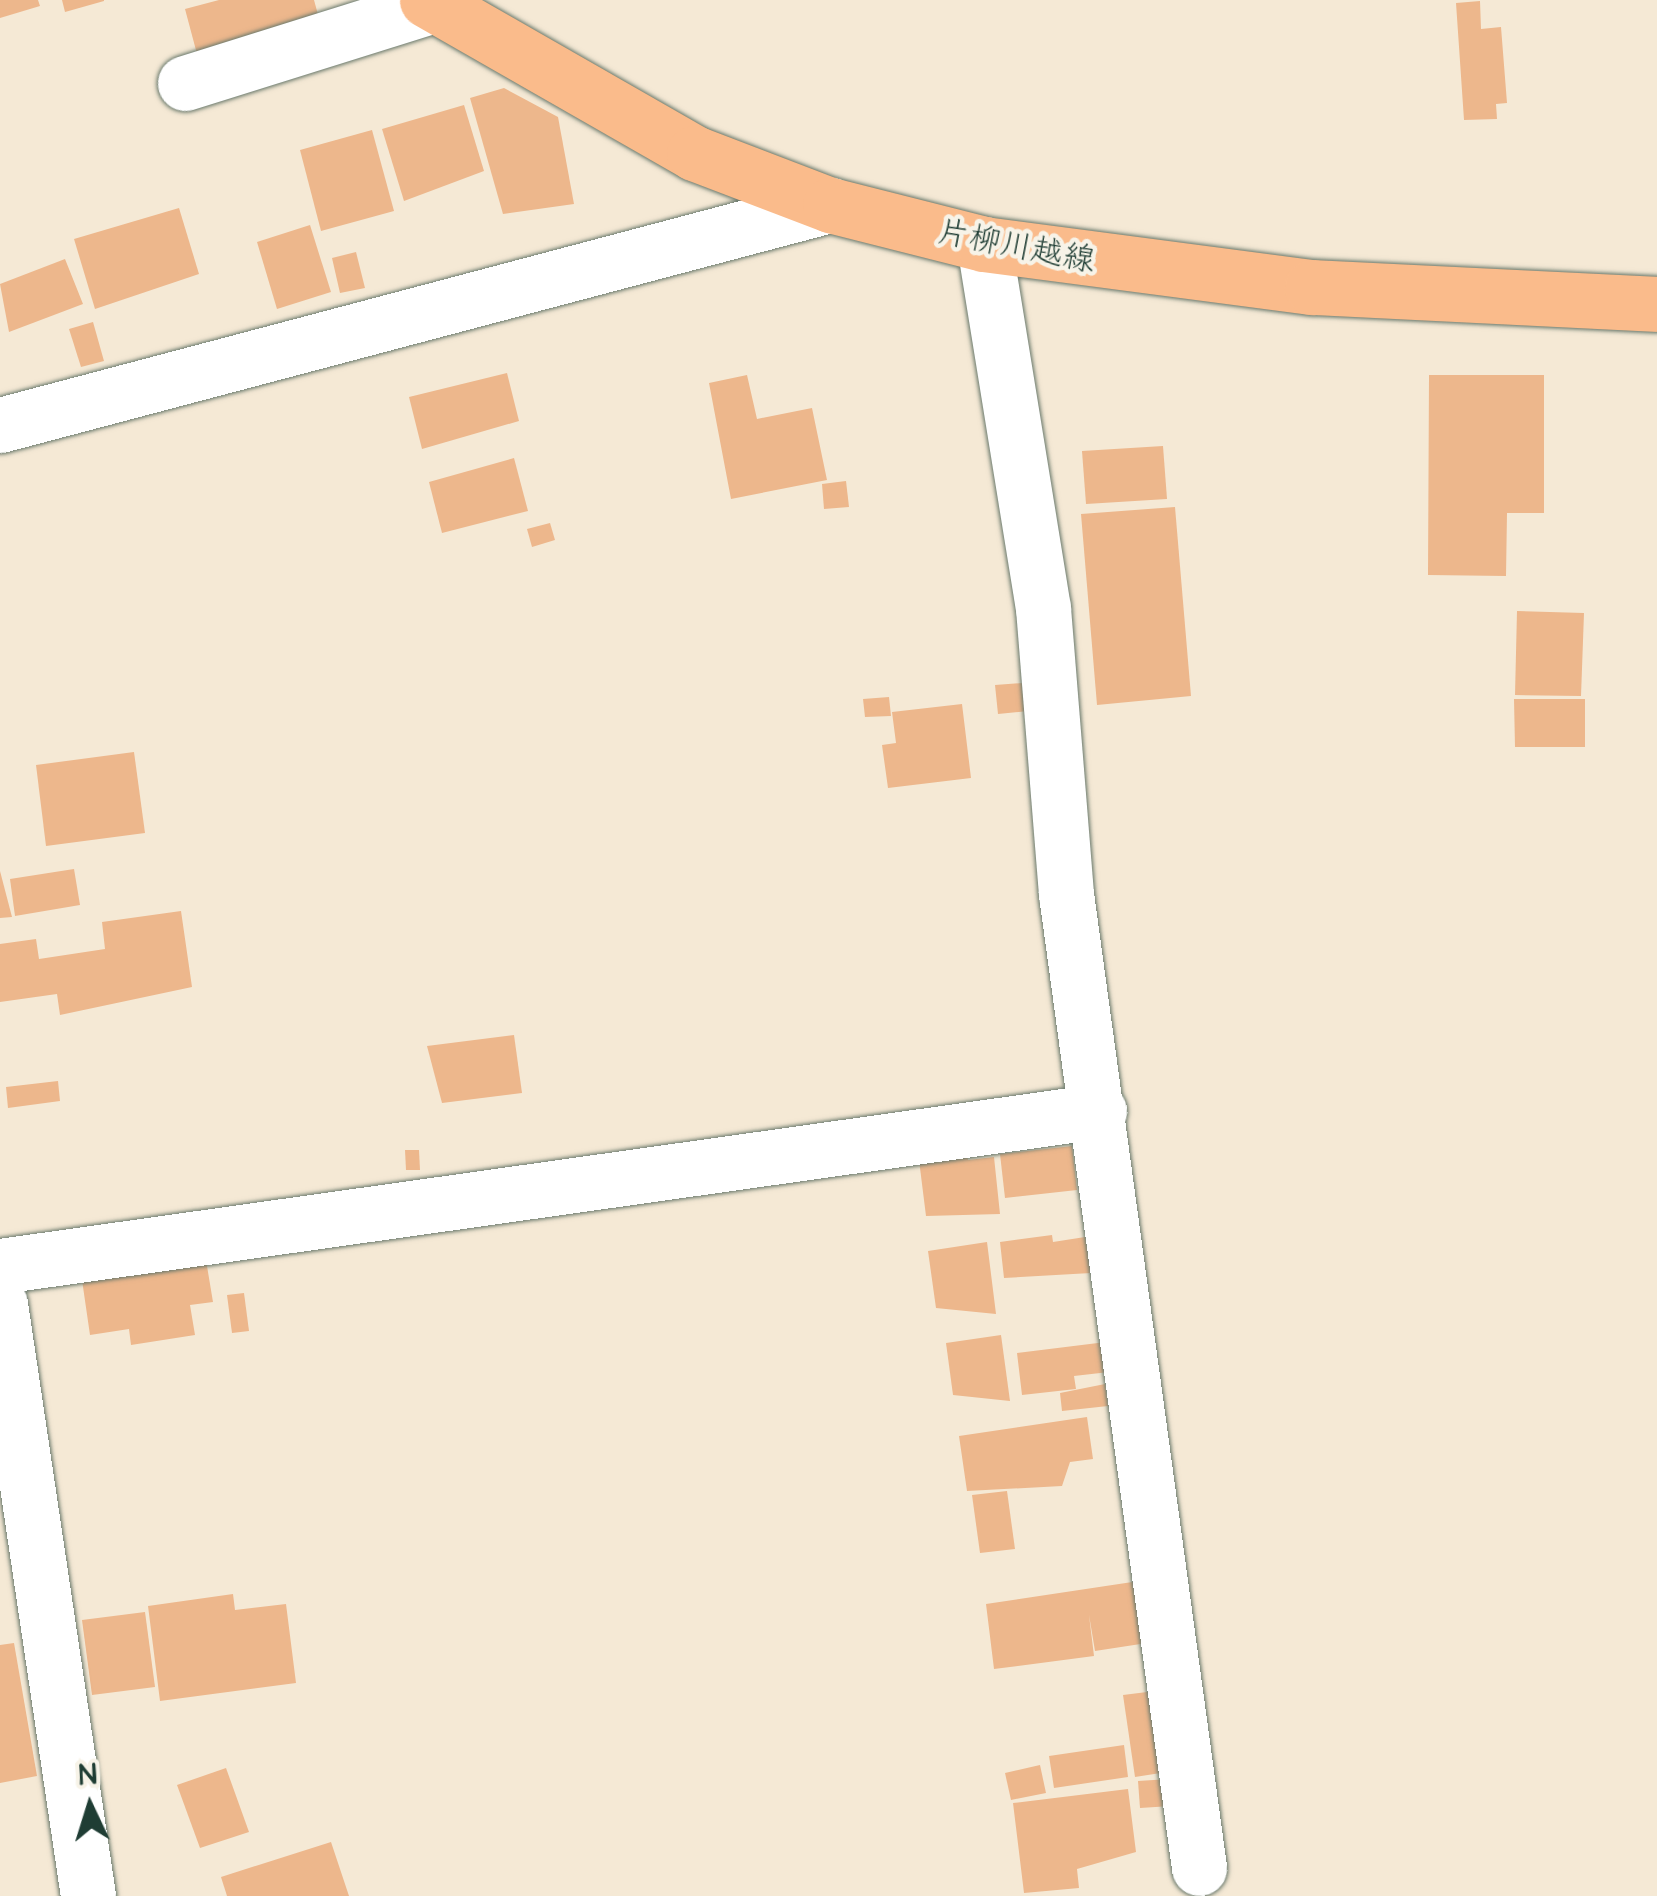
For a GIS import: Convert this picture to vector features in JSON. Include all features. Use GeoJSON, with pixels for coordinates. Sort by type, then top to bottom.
{"type":"FeatureCollection","features":[{"type":"Feature","properties":{"kind":"main road","name":"片柳川越線"},"geometry":{"type":"LineString","coordinates":[[430,3],[694,153],[830,204],[984,244],[1276,284],[1657,304]]}},
{"type":"Feature","properties":{"kind":"street"},"geometry":{"type":"LineString","coordinates":[[185,84],[430,3]]}},
{"type":"Feature","properties":{"kind":"street"},"geometry":{"type":"LineString","coordinates":[[0,425],[830,204]]}},
{"type":"Feature","properties":{"kind":"street"},"geometry":{"type":"LineString","coordinates":[[984,244],[1043,608],[1066,894],[1099,1111],[1199,1868]]}},
{"type":"Feature","properties":{"kind":"street"},"geometry":{"type":"LineString","coordinates":[[0,1266],[1099,1111]]}},
{"type":"Feature","properties":{"kind":"street"},"geometry":{"type":"LineString","coordinates":[[0,1304],[88,1896]]}},
{"type":"Feature","properties":{"kind":"building"},"geometry":{"type":"Polygon","coordinates":[[[0,0],[38,0],[40,6],[0,18],[0,0]]]}},
{"type":"Feature","properties":{"kind":"building"},"geometry":{"type":"Polygon","coordinates":[[[62,0],[104,0],[104,1],[65,12],[62,0]]]}},
{"type":"Feature","properties":{"kind":"building"},"geometry":{"type":"Polygon","coordinates":[[[219,0],[314,0],[320,22],[197,54],[185,9],[219,0]]]}},
{"type":"Feature","properties":{"kind":"building"},"geometry":{"type":"Polygon","coordinates":[[[1480,1],[1481,29],[1501,27],[1507,103],[1496,104],[1497,119],[1464,120],[1456,3],[1480,1]]]}},
{"type":"Feature","properties":{"kind":"building"},"geometry":{"type":"Polygon","coordinates":[[[504,88],[558,117],[574,204],[503,214],[470,98],[504,88]]]}},
{"type":"Feature","properties":{"kind":"building"},"geometry":{"type":"Polygon","coordinates":[[[464,105],[484,171],[404,201],[382,129],[464,105]]]}},
{"type":"Feature","properties":{"kind":"building"},"geometry":{"type":"Polygon","coordinates":[[[372,130],[394,211],[321,231],[300,150],[372,130]]]}},
{"type":"Feature","properties":{"kind":"building"},"geometry":{"type":"Polygon","coordinates":[[[179,208],[199,274],[95,309],[74,239],[179,208]]]}},
{"type":"Feature","properties":{"kind":"building"},"geometry":{"type":"Polygon","coordinates":[[[310,225],[331,292],[277,309],[257,242],[310,225]]]}},
{"type":"Feature","properties":{"kind":"building"},"geometry":{"type":"Polygon","coordinates":[[[356,252],[365,288],[340,293],[332,258],[356,252]]]}},
{"type":"Feature","properties":{"kind":"building"},"geometry":{"type":"Polygon","coordinates":[[[65,259],[83,304],[9,332],[0,284],[65,259]]]}},
{"type":"Feature","properties":{"kind":"building"},"geometry":{"type":"Polygon","coordinates":[[[93,322],[104,361],[81,367],[69,329],[93,322]]]}},
{"type":"Feature","properties":{"kind":"building"},"geometry":{"type":"Polygon","coordinates":[[[507,373],[519,421],[422,449],[409,397],[507,373]]]}},
{"type":"Feature","properties":{"kind":"building"},"geometry":{"type":"Polygon","coordinates":[[[747,375],[757,419],[812,408],[827,480],[731,499],[709,383],[747,375]]]}},
{"type":"Feature","properties":{"kind":"building"},"geometry":{"type":"Polygon","coordinates":[[[1429,375],[1544,375],[1544,513],[1507,513],[1506,576],[1428,575],[1429,375]]]}},
{"type":"Feature","properties":{"kind":"building"},"geometry":{"type":"Polygon","coordinates":[[[1163,446],[1167,499],[1086,504],[1082,451],[1163,446]]]}},
{"type":"Feature","properties":{"kind":"building"},"geometry":{"type":"Polygon","coordinates":[[[514,458],[528,511],[442,533],[429,482],[514,458]]]}},
{"type":"Feature","properties":{"kind":"building"},"geometry":{"type":"Polygon","coordinates":[[[846,481],[849,507],[824,509],[822,484],[846,481]]]}},
{"type":"Feature","properties":{"kind":"building"},"geometry":{"type":"Polygon","coordinates":[[[1175,507],[1191,696],[1097,705],[1081,514],[1175,507]]]}},
{"type":"Feature","properties":{"kind":"building"},"geometry":{"type":"Polygon","coordinates":[[[550,523],[555,540],[532,547],[527,529],[550,523]]]}},
{"type":"Feature","properties":{"kind":"building"},"geometry":{"type":"Polygon","coordinates":[[[1517,611],[1584,613],[1581,696],[1515,695],[1517,611]]]}},
{"type":"Feature","properties":{"kind":"building"},"geometry":{"type":"Polygon","coordinates":[[[1036,682],[1039,710],[998,714],[995,685],[1036,682]]]}},
{"type":"Feature","properties":{"kind":"building"},"geometry":{"type":"Polygon","coordinates":[[[889,697],[891,716],[865,717],[863,699],[889,697]]]}},
{"type":"Feature","properties":{"kind":"building"},"geometry":{"type":"Polygon","coordinates":[[[1514,699],[1585,699],[1585,747],[1515,747],[1514,699]]]}},
{"type":"Feature","properties":{"kind":"building"},"geometry":{"type":"Polygon","coordinates":[[[962,704],[971,778],[888,788],[882,745],[896,743],[892,712],[962,704]]]}},
{"type":"Feature","properties":{"kind":"building"},"geometry":{"type":"Polygon","coordinates":[[[134,752],[145,833],[46,846],[36,765],[134,752]]]}},
{"type":"Feature","properties":{"kind":"building"},"geometry":{"type":"Polygon","coordinates":[[[74,869],[80,905],[15,916],[10,879],[74,869]]]}},
{"type":"Feature","properties":{"kind":"building"},"geometry":{"type":"Polygon","coordinates":[[[0,871],[12,917],[0,918],[0,871]]]}},
{"type":"Feature","properties":{"kind":"building"},"geometry":{"type":"Polygon","coordinates":[[[181,911],[192,987],[60,1015],[57,994],[0,1002],[0,944],[36,939],[39,959],[105,949],[102,922],[181,911]]]}},
{"type":"Feature","properties":{"kind":"building"},"geometry":{"type":"Polygon","coordinates":[[[514,1035],[522,1093],[442,1103],[427,1046],[514,1035]]]}},
{"type":"Feature","properties":{"kind":"building"},"geometry":{"type":"Polygon","coordinates":[[[58,1081],[60,1101],[8,1108],[6,1087],[58,1081]]]}},
{"type":"Feature","properties":{"kind":"building"},"geometry":{"type":"Polygon","coordinates":[[[966,1146],[968,1160],[994,1157],[1000,1214],[926,1216],[918,1152],[966,1146]]]}},
{"type":"Feature","properties":{"kind":"building"},"geometry":{"type":"Polygon","coordinates":[[[1072,1146],[1077,1190],[1005,1198],[1000,1154],[1072,1146]]]}},
{"type":"Feature","properties":{"kind":"building"},"geometry":{"type":"Polygon","coordinates":[[[405,1150],[419,1150],[420,1170],[406,1170],[405,1150]]]}},
{"type":"Feature","properties":{"kind":"building"},"geometry":{"type":"Polygon","coordinates":[[[1052,1235],[1053,1242],[1085,1237],[1091,1273],[1004,1278],[1000,1242],[1052,1235]]]}},
{"type":"Feature","properties":{"kind":"building"},"geometry":{"type":"Polygon","coordinates":[[[987,1242],[996,1314],[936,1308],[928,1251],[987,1242]]]}},
{"type":"Feature","properties":{"kind":"building"},"geometry":{"type":"Polygon","coordinates":[[[206,1260],[213,1302],[190,1305],[195,1335],[131,1345],[129,1329],[90,1335],[82,1280],[206,1260]]]}},
{"type":"Feature","properties":{"kind":"building"},"geometry":{"type":"Polygon","coordinates":[[[244,1293],[249,1331],[232,1333],[227,1295],[244,1293]]]}},
{"type":"Feature","properties":{"kind":"building"},"geometry":{"type":"Polygon","coordinates":[[[1001,1335],[1010,1401],[953,1395],[946,1343],[1001,1335]]]}},
{"type":"Feature","properties":{"kind":"building"},"geometry":{"type":"Polygon","coordinates":[[[1106,1342],[1109,1372],[1074,1376],[1076,1389],[1022,1395],[1017,1353],[1106,1342]]]}},
{"type":"Feature","properties":{"kind":"building"},"geometry":{"type":"Polygon","coordinates":[[[1105,1384],[1108,1406],[1062,1411],[1060,1393],[1105,1384]]]}},
{"type":"Feature","properties":{"kind":"building"},"geometry":{"type":"Polygon","coordinates":[[[1087,1417],[1093,1459],[1070,1462],[1062,1486],[967,1491],[959,1436],[1087,1417]]]}},
{"type":"Feature","properties":{"kind":"building"},"geometry":{"type":"Polygon","coordinates":[[[1007,1491],[1015,1549],[980,1553],[972,1495],[1007,1491]]]}},
{"type":"Feature","properties":{"kind":"building"},"geometry":{"type":"Polygon","coordinates":[[[1139,1581],[1147,1643],[1095,1651],[1089,1615],[1094,1656],[994,1669],[986,1604],[1139,1581]]]}},
{"type":"Feature","properties":{"kind":"building"},"geometry":{"type":"Polygon","coordinates":[[[233,1594],[235,1610],[286,1604],[296,1683],[160,1701],[148,1606],[233,1594]]]}},
{"type":"Feature","properties":{"kind":"building"},"geometry":{"type":"Polygon","coordinates":[[[145,1612],[155,1687],[92,1695],[82,1620],[145,1612]]]}},
{"type":"Feature","properties":{"kind":"building"},"geometry":{"type":"Polygon","coordinates":[[[14,1643],[37,1776],[0,1783],[0,1645],[14,1643]]]}},
{"type":"Feature","properties":{"kind":"building"},"geometry":{"type":"Polygon","coordinates":[[[1155,1691],[1167,1772],[1135,1777],[1123,1695],[1155,1691]]]}},
{"type":"Feature","properties":{"kind":"building"},"geometry":{"type":"Polygon","coordinates":[[[1124,1745],[1128,1777],[1054,1788],[1049,1756],[1124,1745]]]}},
{"type":"Feature","properties":{"kind":"building"},"geometry":{"type":"Polygon","coordinates":[[[1040,1765],[1046,1793],[1011,1800],[1005,1773],[1040,1765]]]}},
{"type":"Feature","properties":{"kind":"building"},"geometry":{"type":"Polygon","coordinates":[[[226,1768],[249,1832],[200,1848],[177,1785],[226,1768]]]}},
{"type":"Feature","properties":{"kind":"building"},"geometry":{"type":"Polygon","coordinates":[[[1169,1779],[1171,1806],[1140,1808],[1138,1781],[1169,1779]]]}},
{"type":"Feature","properties":{"kind":"building"},"geometry":{"type":"Polygon","coordinates":[[[1128,1789],[1136,1852],[1077,1869],[1079,1888],[1024,1893],[1013,1803],[1128,1789]]]}},
{"type":"Feature","properties":{"kind":"building"},"geometry":{"type":"Polygon","coordinates":[[[331,1842],[349,1896],[227,1896],[221,1877],[331,1842]]]}}]}
